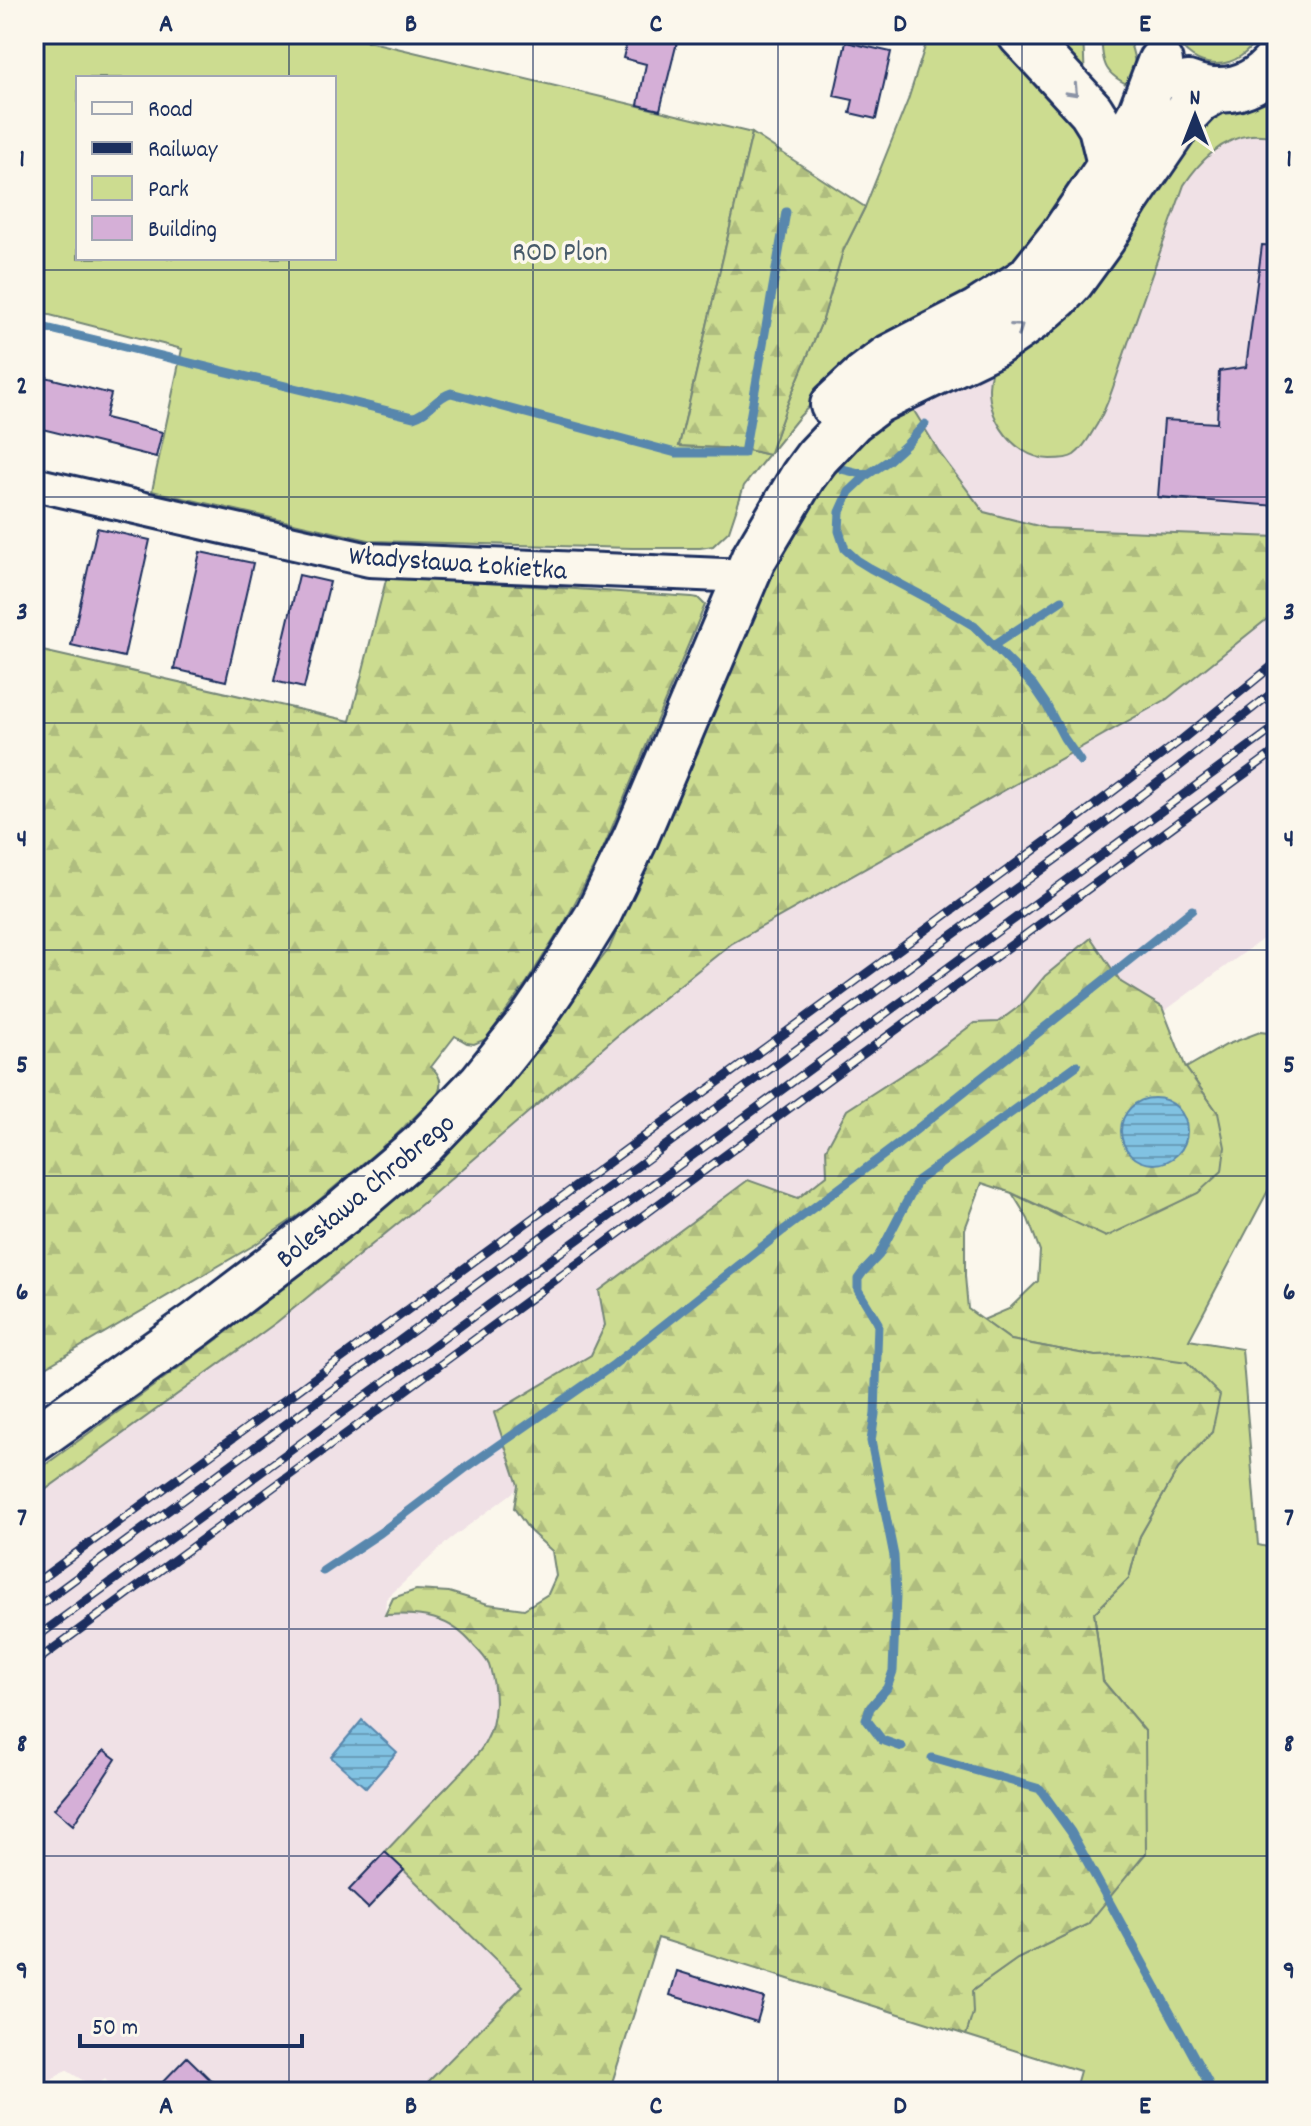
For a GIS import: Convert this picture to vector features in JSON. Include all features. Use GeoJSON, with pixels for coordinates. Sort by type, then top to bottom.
{"type":"FeatureCollection","features":[{"type":"Feature","properties":{"kind":"street"},"geometry":{"type":"LineString","coordinates":[[1020,34],[1091,111],[1101,127],[1110,164]]}},
{"type":"Feature","properties":{"kind":"street"},"geometry":{"type":"LineString","coordinates":[[1154,48],[1173,75],[1189,85],[1254,81]]}},
{"type":"Feature","properties":{"kind":"street","name":"Bolesława Chrobrego"},"geometry":{"type":"LineString","coordinates":[[749,568],[764,505],[792,453],[821,417],[851,387],[888,358],[977,312],[1028,279],[1063,235],[1141,112],[1154,48]]}},
{"type":"Feature","properties":{"kind":"street","name":"Bolesława Chrobrego"},"geometry":{"type":"LineString","coordinates":[[34,1440],[197,1324],[345,1211],[429,1139],[481,1083],[532,1019],[604,902],[635,839],[749,568],[817,457],[858,415],[888,395],[995,344],[1034,317],[1071,282],[1182,118],[1199,100],[1254,81]]}},
{"type":"Feature","properties":{"kind":"street","name":"Władysława Łokietka"},"geometry":{"type":"LineString","coordinates":[[34,484],[369,560],[749,568]]}},
{"type":"Feature","properties":{"kind":"shaded area"},"geometry":{"type":"Polygon","coordinates":[[[1260,103],[1277,103],[1277,537],[1046,528],[983,512],[941,455],[908,401],[1183,147],[1260,103]]]}},
{"type":"Feature","properties":{"kind":"shaded area"},"geometry":{"type":"Polygon","coordinates":[[[1277,611],[1275,930],[449,1540],[386,1599],[385,1615],[412,1613],[431,1616],[467,1637],[488,1663],[495,1692],[493,1720],[486,1741],[473,1760],[385,1852],[523,1986],[418,2092],[118,2092],[105,2079],[94,2087],[66,2070],[34,2092],[34,1498],[277,1322],[423,1203],[626,1028],[731,944],[1166,699],[1277,611]]]}},
{"type":"Feature","properties":{"kind":"green space","name":"ROD Plon"},"geometry":{"type":"Polygon","coordinates":[[[34,34],[338,34],[752,133],[679,446],[744,449],[768,455],[744,486],[729,531],[713,546],[632,548],[373,541],[152,491],[182,349],[34,311],[34,34]]]}},
{"type":"Feature","properties":{"kind":"green space"},"geometry":{"type":"Polygon","coordinates":[[[929,34],[995,34],[1072,119],[1085,146],[1081,171],[1023,258],[843,371],[770,453],[823,319],[843,251],[865,207],[908,100],[929,34]]]}},
{"type":"Feature","properties":{"kind":"green space"},"geometry":{"type":"Polygon","coordinates":[[[1041,34],[1083,34],[1085,82],[1041,34]]]}},
{"type":"Feature","properties":{"kind":"green space"},"geometry":{"type":"Polygon","coordinates":[[[1101,34],[1127,36],[1135,62],[1134,88],[1116,78],[1107,68],[1101,34]]]}},
{"type":"Feature","properties":{"kind":"green space"},"geometry":{"type":"Polygon","coordinates":[[[1174,34],[1259,34],[1241,56],[1216,64],[1192,57],[1174,34]]]}},
{"type":"Feature","properties":{"kind":"green space"},"geometry":{"type":"Polygon","coordinates":[[[1260,103],[1277,103],[1277,136],[1251,135],[1230,141],[1204,160],[1184,185],[1108,401],[1087,440],[1074,455],[1063,458],[1050,459],[1022,450],[1001,428],[994,415],[989,385],[992,370],[1183,147],[1217,112],[1260,103]]]}},
{"type":"Feature","properties":{"kind":"green space"},"geometry":{"type":"Polygon","coordinates":[[[752,133],[865,207],[843,251],[823,319],[769,455],[744,449],[679,446],[752,133]]]}},
{"type":"Feature","properties":{"kind":"green space"},"geometry":{"type":"Polygon","coordinates":[[[908,401],[941,455],[984,512],[1046,528],[1277,537],[1277,611],[1167,699],[731,944],[626,1028],[423,1203],[277,1322],[34,1498],[34,1473],[218,1339],[373,1213],[537,1042],[609,949],[689,766],[766,576],[826,463],[908,401]]]}},
{"type":"Feature","properties":{"kind":"green space"},"geometry":{"type":"Polygon","coordinates":[[[387,576],[692,597],[705,605],[603,849],[565,922],[486,1039],[474,1044],[455,1036],[431,1067],[440,1079],[438,1094],[392,1139],[312,1206],[256,1244],[34,1374],[34,649],[350,721],[387,576]]]}},
{"type":"Feature","properties":{"kind":"green space"},"geometry":{"type":"Polygon","coordinates":[[[1091,938],[1121,982],[1162,1007],[1186,1068],[1218,1113],[1225,1147],[1222,1171],[1198,1193],[1106,1237],[1012,1193],[982,1183],[965,1229],[965,1276],[968,1309],[1011,1340],[1095,1356],[1139,1355],[1187,1362],[1220,1395],[1212,1432],[1178,1469],[1140,1536],[1129,1578],[1094,1613],[1103,1681],[1145,1731],[1146,1853],[1088,1924],[1017,1959],[972,1991],[973,2013],[966,2035],[658,1938],[609,2092],[418,2092],[523,1986],[385,1852],[477,1754],[489,1734],[495,1704],[489,1665],[465,1636],[434,1618],[385,1615],[393,1598],[416,1590],[449,1592],[488,1604],[524,1609],[548,1594],[556,1576],[552,1551],[530,1531],[514,1508],[518,1485],[494,1413],[591,1355],[605,1325],[599,1291],[748,1180],[798,1198],[827,1175],[826,1149],[847,1110],[929,1057],[974,1023],[998,1022],[1021,1005],[1045,976],[1091,938]]]}},
{"type":"Feature","properties":{"kind":"green space"},"geometry":{"type":"Polygon","coordinates":[[[1260,1032],[1277,1034],[1277,1141],[1270,1187],[1189,1340],[1242,1349],[1258,1545],[1277,1549],[1277,2092],[1074,2092],[1080,2071],[966,2035],[972,2013],[972,1991],[1017,1959],[1088,1924],[1145,1731],[1103,1681],[1094,1613],[1129,1578],[1140,1536],[1178,1469],[1212,1432],[1139,1355],[1095,1356],[1011,1340],[983,1320],[1009,1309],[1038,1281],[1040,1251],[1028,1219],[1012,1193],[1061,1217],[1218,1113],[1186,1068],[1226,1045],[1260,1032]]]}},
{"type":"Feature","properties":{"kind":"water"},"geometry":{"type":"Polygon","coordinates":[[[1147,1098],[1161,1098],[1173,1103],[1182,1112],[1187,1131],[1185,1144],[1178,1155],[1161,1164],[1147,1164],[1135,1159],[1126,1150],[1121,1138],[1121,1124],[1126,1112],[1135,1103],[1147,1098]]]}},
{"type":"Feature","properties":{"kind":"water"},"geometry":{"type":"Polygon","coordinates":[[[362,1720],[397,1752],[366,1788],[331,1757],[362,1720]]]}},
{"type":"Feature","properties":{"kind":"building"},"geometry":{"type":"Polygon","coordinates":[[[629,34],[679,34],[660,110],[638,105],[646,64],[623,58],[629,34]]]}},
{"type":"Feature","properties":{"kind":"building"},"geometry":{"type":"Polygon","coordinates":[[[846,42],[891,52],[876,119],[850,113],[853,100],[834,96],[846,42]]]}},
{"type":"Feature","properties":{"kind":"building"},"geometry":{"type":"Polygon","coordinates":[[[1262,245],[1277,246],[1277,506],[1158,497],[1164,420],[1217,423],[1219,371],[1246,367],[1262,245]]]}},
{"type":"Feature","properties":{"kind":"building"},"geometry":{"type":"Polygon","coordinates":[[[34,374],[111,394],[105,418],[162,432],[156,457],[34,427],[34,374]]]}},
{"type":"Feature","properties":{"kind":"building"},"geometry":{"type":"Polygon","coordinates":[[[97,528],[150,540],[124,657],[71,645],[97,528]]]}},
{"type":"Feature","properties":{"kind":"building"},"geometry":{"type":"Polygon","coordinates":[[[200,552],[253,563],[226,681],[174,669],[200,552]]]}},
{"type":"Feature","properties":{"kind":"building"},"geometry":{"type":"Polygon","coordinates":[[[299,575],[330,582],[304,688],[274,681],[299,575]]]}},
{"type":"Feature","properties":{"kind":"building"},"geometry":{"type":"Polygon","coordinates":[[[104,1750],[116,1759],[73,1825],[54,1809],[104,1750]]]}},
{"type":"Feature","properties":{"kind":"building"},"geometry":{"type":"Polygon","coordinates":[[[385,1852],[404,1870],[368,1908],[349,1890],[385,1852]]]}},
{"type":"Feature","properties":{"kind":"building"},"geometry":{"type":"Polygon","coordinates":[[[677,1971],[764,1998],[757,2022],[670,1995],[677,1971]]]}},
{"type":"Feature","properties":{"kind":"building"},"geometry":{"type":"Polygon","coordinates":[[[187,2057],[223,2092],[153,2092],[187,2057]]]}},
{"type":"Feature","properties":{"kind":"waterway"},"geometry":{"type":"LineString","coordinates":[[34,325],[413,417],[451,393],[676,453],[744,453],[786,212]]}},
{"type":"Feature","properties":{"kind":"waterway"},"geometry":{"type":"LineString","coordinates":[[925,424],[888,461],[849,492],[840,512],[839,531],[845,549],[870,568],[974,626],[1033,685],[1080,761]]}},
{"type":"Feature","properties":{"kind":"waterway"},"geometry":{"type":"LineString","coordinates":[[842,469],[867,475]]}},
{"type":"Feature","properties":{"kind":"waterway"},"geometry":{"type":"LineString","coordinates":[[994,645],[1062,600]]}},
{"type":"Feature","properties":{"kind":"waterway"},"geometry":{"type":"LineString","coordinates":[[323,1571],[612,1366],[897,1145],[1192,910]]}},
{"type":"Feature","properties":{"kind":"waterway"},"geometry":{"type":"LineString","coordinates":[[902,1747],[882,1740],[866,1719],[870,1708],[887,1688],[893,1671],[896,1595],[894,1556],[871,1441],[878,1323],[858,1290],[858,1279],[879,1255],[918,1180],[1077,1065]]}},
{"type":"Feature","properties":{"kind":"waterway"},"geometry":{"type":"LineString","coordinates":[[932,1758],[1040,1789],[1071,1832],[1211,2092]]}},
{"type":"Feature","properties":{"kind":"railway"},"geometry":{"type":"LineString","coordinates":[[34,1584],[1059,832],[1180,741],[1277,662]]}},
{"type":"Feature","properties":{"kind":"railway"},"geometry":{"type":"LineString","coordinates":[[34,1609],[1082,840],[1277,689]]}},
{"type":"Feature","properties":{"kind":"railway"},"geometry":{"type":"LineString","coordinates":[[34,1639],[1277,726]]}},
{"type":"Feature","properties":{"kind":"railway"},"geometry":{"type":"LineString","coordinates":[[34,1663],[1277,750]]}}]}
